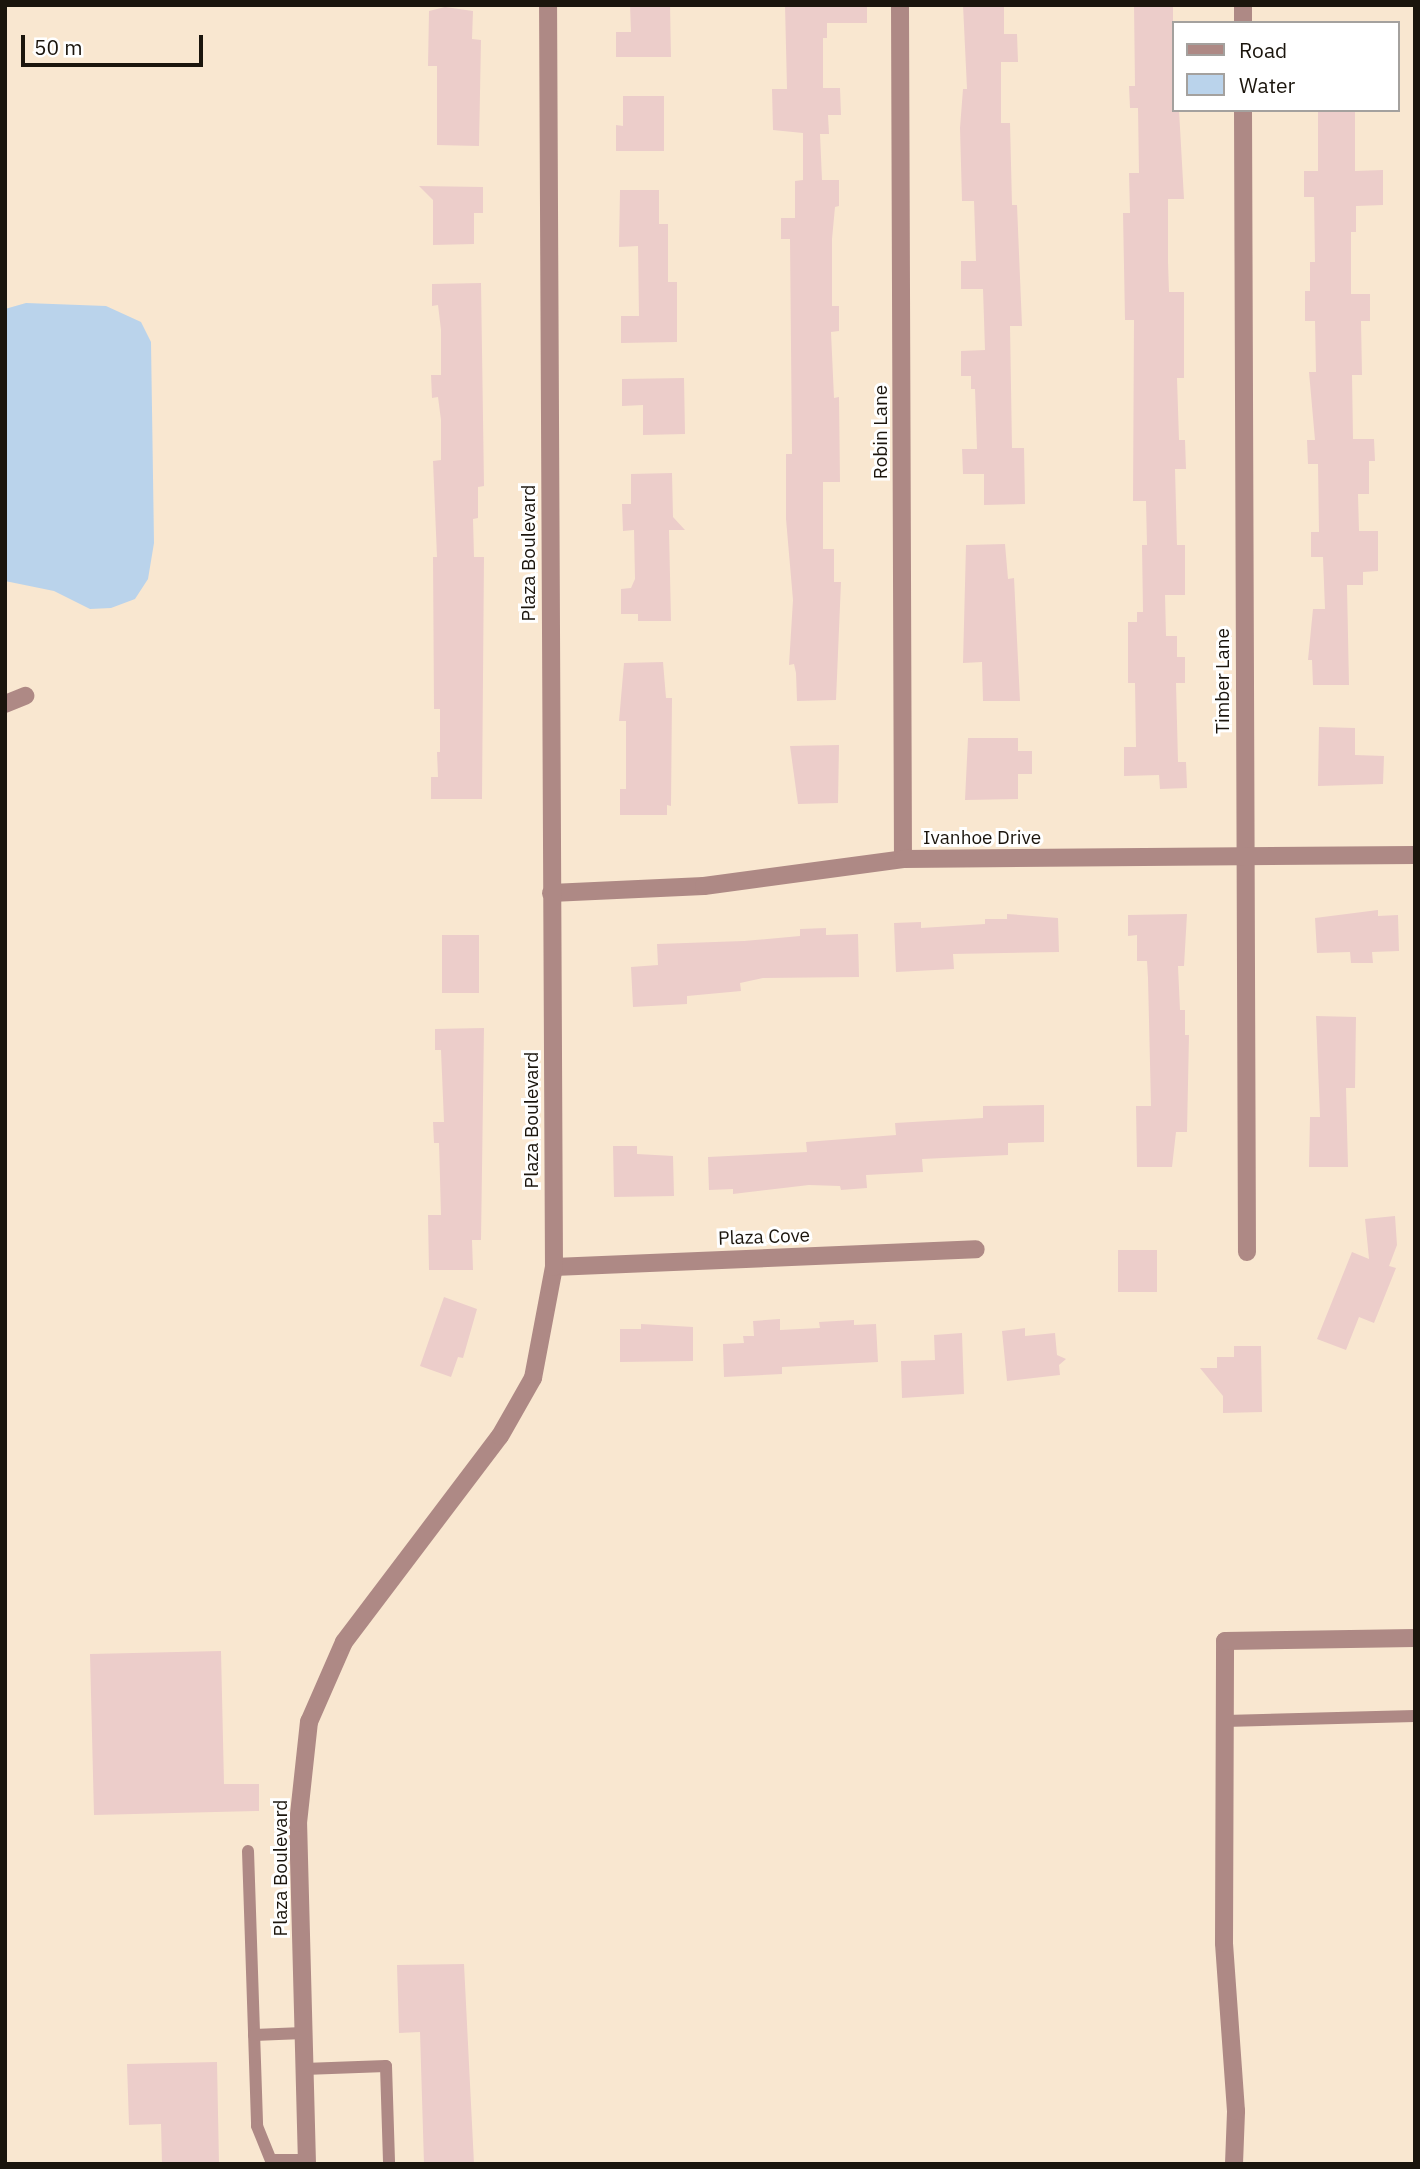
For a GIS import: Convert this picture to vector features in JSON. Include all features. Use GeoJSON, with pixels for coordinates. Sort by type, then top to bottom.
{"type":"FeatureCollection","features":[{"type":"Feature","properties":{"kind":"street","name":"Plaza Boulevard"},"geometry":{"type":"LineString","coordinates":[[307,2162],[298,1823],[309,1722],[344,1642],[500,1436],[533,1378],[554,1267],[548,5]]}},
{"type":"Feature","properties":{"kind":"street","name":"Robin Lane"},"geometry":{"type":"LineString","coordinates":[[900,5],[903,859]]}},
{"type":"Feature","properties":{"kind":"street","name":"Timber Lane"},"geometry":{"type":"LineString","coordinates":[[1243,112],[1247,1252]]}},
{"type":"Feature","properties":{"kind":"street"},"geometry":{"type":"LineString","coordinates":[[5,704],[25,696]]}},
{"type":"Feature","properties":{"kind":"street","name":"Ivanhoe Drive"},"geometry":{"type":"LineString","coordinates":[[551,892],[704,886],[903,859],[1415,855]]}},
{"type":"Feature","properties":{"kind":"street","name":"Plaza Cove"},"geometry":{"type":"LineString","coordinates":[[554,1267],[976,1250]]}},
{"type":"Feature","properties":{"kind":"street"},"geometry":{"type":"LineString","coordinates":[[1234,2164],[1237,2111],[1224,1943],[1225,1642],[1415,1638]]}},
{"type":"Feature","properties":{"kind":"lane"},"geometry":{"type":"LineString","coordinates":[[1225,1721],[1415,1716]]}},
{"type":"Feature","properties":{"kind":"lane"},"geometry":{"type":"LineString","coordinates":[[248,1851],[257,2126],[263,2147],[271,2160],[307,2162]]}},
{"type":"Feature","properties":{"kind":"lane"},"geometry":{"type":"LineString","coordinates":[[254,2035],[303,2033]]}},
{"type":"Feature","properties":{"kind":"lane"},"geometry":{"type":"LineString","coordinates":[[304,2069],[386,2066],[388,2164]]}},
{"type":"Feature","properties":{"kind":"water"},"geometry":{"type":"Polygon","coordinates":[[[26,303],[106,306],[141,322],[151,342],[154,543],[148,579],[135,599],[111,608],[90,609],[54,591],[5,581],[5,309],[26,303]]]}},
{"type":"Feature","properties":{"kind":"building"},"geometry":{"type":"Polygon","coordinates":[[[630,5],[670,5],[671,57],[616,57],[616,32],[631,32],[630,5]]]}},
{"type":"Feature","properties":{"kind":"building"},"geometry":{"type":"Polygon","coordinates":[[[785,5],[867,5],[867,23],[827,23],[827,38],[823,38],[823,88],[840,88],[841,115],[828,115],[829,134],[820,134],[822,180],[839,180],[839,206],[835,207],[832,239],[832,306],[839,306],[839,331],[831,332],[834,398],[839,397],[840,482],[823,482],[823,549],[834,549],[834,582],[841,582],[836,700],[797,701],[794,664],[789,665],[793,600],[786,519],[786,454],[792,454],[790,239],[781,239],[781,218],[795,218],[795,181],[803,180],[803,133],[773,130],[772,89],[787,89],[785,5]]]}},
{"type":"Feature","properties":{"kind":"building"},"geometry":{"type":"Polygon","coordinates":[[[963,5],[1004,5],[1004,34],[1017,34],[1018,62],[1001,62],[1001,123],[1010,123],[1012,205],[1017,205],[1022,326],[1010,326],[1012,448],[1024,448],[1025,504],[984,505],[984,474],[963,474],[962,449],[977,449],[975,389],[971,389],[971,376],[961,376],[961,351],[985,350],[983,289],[961,289],[961,261],[976,261],[974,201],[962,201],[960,128],[963,89],[967,89],[963,5]]]}},
{"type":"Feature","properties":{"kind":"building"},"geometry":{"type":"Polygon","coordinates":[[[1134,5],[1173,5],[1172,112],[1179,112],[1184,199],[1168,199],[1168,262],[1169,292],[1184,292],[1184,378],[1177,378],[1179,440],[1185,440],[1186,469],[1175,469],[1177,545],[1185,545],[1185,595],[1165,595],[1166,636],[1177,636],[1177,657],[1185,657],[1185,683],[1176,683],[1178,762],[1186,762],[1187,788],[1160,789],[1159,775],[1124,776],[1124,747],[1136,747],[1135,683],[1128,683],[1128,622],[1137,622],[1137,612],[1143,612],[1142,545],[1147,545],[1146,501],[1133,501],[1134,320],[1125,320],[1123,213],[1130,213],[1129,173],[1139,173],[1138,108],[1130,108],[1129,86],[1135,86],[1134,5]]]}},
{"type":"Feature","properties":{"kind":"building"},"geometry":{"type":"Polygon","coordinates":[[[445,7],[473,11],[472,39],[481,40],[479,146],[437,145],[437,66],[428,66],[429,11],[445,7]]]}},
{"type":"Feature","properties":{"kind":"building"},"geometry":{"type":"Polygon","coordinates":[[[623,96],[664,96],[664,151],[616,151],[616,125],[623,126],[623,96]]]}},
{"type":"Feature","properties":{"kind":"building"},"geometry":{"type":"Polygon","coordinates":[[[1318,112],[1355,112],[1355,171],[1383,170],[1383,205],[1356,206],[1356,232],[1351,232],[1351,294],[1370,294],[1370,321],[1361,321],[1362,375],[1352,375],[1353,439],[1374,439],[1375,461],[1369,461],[1369,494],[1358,494],[1359,531],[1378,531],[1378,571],[1363,572],[1363,585],[1347,585],[1349,685],[1313,685],[1312,660],[1308,660],[1313,609],[1325,609],[1323,557],[1311,557],[1311,532],[1319,532],[1318,464],[1308,464],[1307,440],[1315,440],[1309,372],[1316,372],[1315,321],[1305,321],[1305,291],[1310,291],[1310,262],[1315,262],[1314,197],[1304,197],[1304,171],[1318,171],[1318,112]]]}},
{"type":"Feature","properties":{"kind":"building"},"geometry":{"type":"Polygon","coordinates":[[[419,186],[483,187],[483,213],[474,213],[474,244],[433,245],[433,200],[419,186]]]}},
{"type":"Feature","properties":{"kind":"building"},"geometry":{"type":"Polygon","coordinates":[[[620,190],[659,190],[659,224],[668,224],[668,282],[677,282],[677,342],[621,343],[621,316],[639,316],[638,246],[619,247],[620,190]]]}},
{"type":"Feature","properties":{"kind":"building"},"geometry":{"type":"Polygon","coordinates":[[[481,283],[484,486],[478,487],[478,518],[473,519],[474,557],[484,557],[482,799],[431,799],[431,777],[438,777],[437,752],[440,752],[440,709],[434,709],[433,557],[437,557],[433,461],[441,460],[441,420],[438,397],[432,398],[431,375],[441,375],[441,330],[438,305],[432,306],[432,284],[481,283]]]}},
{"type":"Feature","properties":{"kind":"building"},"geometry":{"type":"Polygon","coordinates":[[[684,378],[685,434],[643,435],[643,405],[622,406],[622,379],[684,378]]]}},
{"type":"Feature","properties":{"kind":"building"},"geometry":{"type":"Polygon","coordinates":[[[672,473],[673,517],[685,530],[669,530],[671,621],[638,621],[638,614],[621,614],[621,589],[631,588],[635,579],[634,530],[623,531],[622,504],[631,504],[631,474],[672,473]]]}},
{"type":"Feature","properties":{"kind":"building"},"geometry":{"type":"Polygon","coordinates":[[[1005,544],[1008,579],[1014,578],[1020,701],[983,701],[982,662],[963,663],[966,545],[1005,544]]]}},
{"type":"Feature","properties":{"kind":"building"},"geometry":{"type":"Polygon","coordinates":[[[663,662],[666,698],[672,698],[671,806],[667,805],[667,815],[620,815],[620,789],[626,789],[626,721],[619,721],[624,663],[663,662]]]}},
{"type":"Feature","properties":{"kind":"building"},"geometry":{"type":"Polygon","coordinates":[[[1319,727],[1355,728],[1355,755],[1384,756],[1383,784],[1318,786],[1319,727]]]}},
{"type":"Feature","properties":{"kind":"building"},"geometry":{"type":"Polygon","coordinates":[[[968,738],[1018,738],[1018,751],[1032,751],[1032,774],[1018,774],[1018,799],[965,800],[968,738]]]}},
{"type":"Feature","properties":{"kind":"building"},"geometry":{"type":"Polygon","coordinates":[[[839,745],[838,803],[798,804],[790,746],[839,745]]]}},
{"type":"Feature","properties":{"kind":"building"},"geometry":{"type":"Polygon","coordinates":[[[1378,910],[1378,916],[1398,915],[1399,951],[1372,952],[1373,963],[1351,963],[1350,952],[1317,953],[1315,918],[1378,910]]]}},
{"type":"Feature","properties":{"kind":"building"},"geometry":{"type":"Polygon","coordinates":[[[1007,914],[1058,918],[1059,952],[953,954],[954,969],[896,972],[894,923],[921,922],[921,928],[985,924],[985,919],[1007,919],[1007,914]]]}},
{"type":"Feature","properties":{"kind":"building"},"geometry":{"type":"Polygon","coordinates":[[[1187,914],[1184,966],[1178,966],[1180,1010],[1185,1010],[1185,1035],[1189,1035],[1187,1132],[1176,1132],[1172,1167],[1137,1167],[1136,1106],[1151,1106],[1148,978],[1147,961],[1137,961],[1137,935],[1128,936],[1128,915],[1187,914]]]}},
{"type":"Feature","properties":{"kind":"building"},"geometry":{"type":"Polygon","coordinates":[[[826,928],[826,935],[858,934],[859,977],[763,978],[740,983],[741,991],[687,996],[687,1004],[633,1007],[631,967],[658,965],[657,944],[800,936],[800,929],[826,928]]]}},
{"type":"Feature","properties":{"kind":"building"},"geometry":{"type":"Polygon","coordinates":[[[442,935],[479,935],[479,993],[442,993],[442,935]]]}},
{"type":"Feature","properties":{"kind":"building"},"geometry":{"type":"Polygon","coordinates":[[[1316,1016],[1356,1017],[1355,1088],[1346,1088],[1348,1167],[1309,1167],[1310,1117],[1320,1117],[1316,1016]]]}},
{"type":"Feature","properties":{"kind":"building"},"geometry":{"type":"Polygon","coordinates":[[[484,1028],[481,1240],[472,1240],[473,1270],[429,1270],[428,1215],[441,1215],[439,1143],[434,1143],[433,1122],[444,1122],[441,1050],[435,1050],[435,1029],[484,1028]]]}},
{"type":"Feature","properties":{"kind":"building"},"geometry":{"type":"Polygon","coordinates":[[[1044,1105],[1044,1142],[1008,1143],[1008,1155],[922,1159],[923,1172],[866,1175],[867,1188],[841,1190],[840,1186],[809,1185],[733,1194],[733,1189],[709,1190],[708,1157],[807,1152],[806,1142],[896,1135],[895,1123],[983,1118],[983,1106],[1044,1105]]]}},
{"type":"Feature","properties":{"kind":"building"},"geometry":{"type":"Polygon","coordinates":[[[613,1146],[637,1146],[637,1154],[673,1156],[674,1196],[614,1197],[613,1146]]]}},
{"type":"Feature","properties":{"kind":"building"},"geometry":{"type":"Polygon","coordinates":[[[1395,1216],[1397,1245],[1389,1266],[1396,1268],[1374,1323],[1359,1317],[1346,1350],[1317,1339],[1352,1252],[1369,1259],[1365,1219],[1395,1216]]]}},
{"type":"Feature","properties":{"kind":"building"},"geometry":{"type":"Polygon","coordinates":[[[1118,1250],[1157,1250],[1157,1292],[1118,1292],[1118,1250]]]}},
{"type":"Feature","properties":{"kind":"building"},"geometry":{"type":"Polygon","coordinates":[[[444,1297],[477,1309],[463,1358],[458,1357],[451,1377],[420,1366],[444,1297]]]}},
{"type":"Feature","properties":{"kind":"building"},"geometry":{"type":"Polygon","coordinates":[[[780,1319],[780,1330],[820,1328],[819,1322],[854,1320],[854,1325],[876,1324],[878,1362],[782,1367],[782,1374],[724,1377],[723,1344],[744,1343],[743,1336],[754,1336],[753,1321],[780,1319]]]}},
{"type":"Feature","properties":{"kind":"building"},"geometry":{"type":"Polygon","coordinates":[[[641,1324],[693,1327],[693,1361],[620,1362],[620,1329],[641,1329],[641,1324]]]}},
{"type":"Feature","properties":{"kind":"building"},"geometry":{"type":"Polygon","coordinates":[[[1025,1328],[1025,1336],[1055,1333],[1057,1355],[1066,1359],[1059,1365],[1060,1375],[1007,1381],[1002,1331],[1025,1328]]]}},
{"type":"Feature","properties":{"kind":"building"},"geometry":{"type":"Polygon","coordinates":[[[962,1333],[964,1394],[902,1398],[901,1361],[935,1360],[934,1335],[962,1333]]]}},
{"type":"Feature","properties":{"kind":"building"},"geometry":{"type":"Polygon","coordinates":[[[1234,1346],[1261,1346],[1262,1412],[1223,1413],[1223,1396],[1200,1368],[1217,1368],[1217,1357],[1234,1357],[1234,1346]]]}},
{"type":"Feature","properties":{"kind":"building"},"geometry":{"type":"Polygon","coordinates":[[[221,1651],[224,1784],[259,1784],[259,1811],[94,1815],[90,1654],[221,1651]]]}},
{"type":"Feature","properties":{"kind":"building"},"geometry":{"type":"Polygon","coordinates":[[[464,1964],[474,2164],[424,2164],[420,2032],[399,2033],[397,1965],[464,1964]]]}},
{"type":"Feature","properties":{"kind":"building"},"geometry":{"type":"Polygon","coordinates":[[[217,2062],[219,2164],[162,2164],[161,2124],[129,2125],[127,2064],[217,2062]]]}}]}
